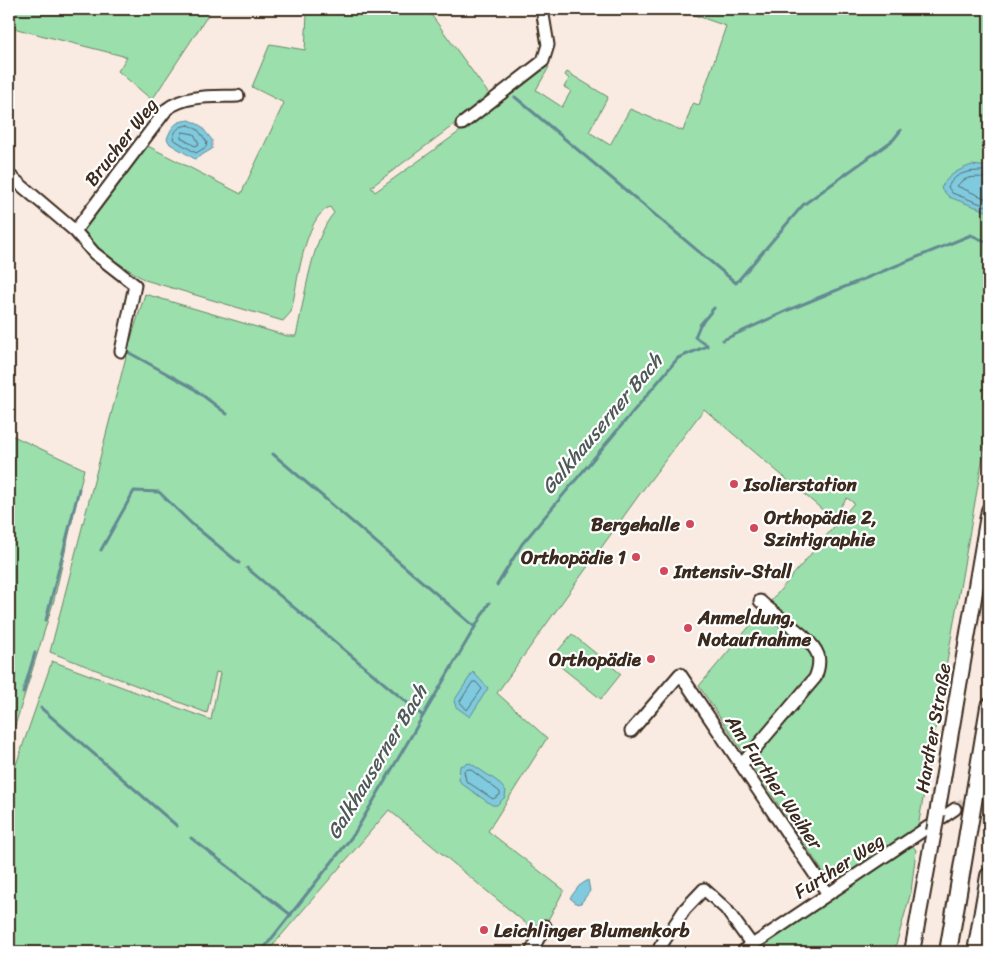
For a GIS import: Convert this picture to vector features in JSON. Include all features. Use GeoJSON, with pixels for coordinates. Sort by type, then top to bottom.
{"type":"FeatureCollection","features":[{"type":"Feature","properties":{"kind":"highway"},"geometry":{"type":"LineString","coordinates":[[948,952],[989,707]]}},
{"type":"Feature","properties":{"kind":"highway"},"geometry":{"type":"LineString","coordinates":[[976,952],[989,876]]}},
{"type":"Feature","properties":{"kind":"main road","name":"Hardter Straße"},"geometry":{"type":"LineString","coordinates":[[910,952],[915,938],[989,510]]}},
{"type":"Feature","properties":{"kind":"street"},"geometry":{"type":"LineString","coordinates":[[462,124],[543,61],[548,45],[542,9]]}},
{"type":"Feature","properties":{"kind":"street","name":"Brucher Weg"},"geometry":{"type":"LineString","coordinates":[[75,231],[167,109],[175,103],[189,99],[238,96]]}},
{"type":"Feature","properties":{"kind":"street"},"geometry":{"type":"LineString","coordinates":[[9,176],[75,231],[94,253],[135,285],[120,351]]}},
{"type":"Feature","properties":{"kind":"street"},"geometry":{"type":"LineString","coordinates":[[742,764],[815,678],[819,667],[818,655],[811,644],[760,601]]}},
{"type":"Feature","properties":{"kind":"street","name":"Am Further Weiher"},"geometry":{"type":"LineString","coordinates":[[631,730],[680,674],[828,894]]}},
{"type":"Feature","properties":{"kind":"street","name":"Further Weg"},"geometry":{"type":"LineString","coordinates":[[747,949],[955,809]]}},
{"type":"Feature","properties":{"kind":"street"},"geometry":{"type":"LineString","coordinates":[[662,952],[660,947],[671,928],[704,890],[726,909],[747,949]]}},
{"type":"Feature","properties":{"kind":"street"},"geometry":{"type":"LineString","coordinates":[[530,952],[545,926]]}},
{"type":"Feature","properties":{"kind":"green space"},"geometry":{"type":"Polygon","coordinates":[[[9,9],[212,9],[152,100],[118,71],[127,57],[9,27],[9,9]]]}},
{"type":"Feature","properties":{"kind":"green space"},"geometry":{"type":"Polygon","coordinates":[[[303,9],[427,9],[491,97],[371,187],[375,192],[515,92],[546,65],[549,67],[536,90],[562,107],[571,91],[564,87],[569,79],[565,75],[567,72],[608,97],[589,132],[610,145],[630,109],[683,131],[693,103],[699,105],[726,26],[677,9],[989,9],[989,422],[917,833],[840,879],[825,875],[699,686],[854,503],[847,498],[832,518],[704,409],[639,495],[497,693],[547,738],[488,831],[564,890],[540,935],[389,810],[267,952],[9,952],[9,785],[52,661],[211,720],[220,673],[216,672],[207,713],[50,652],[129,345],[145,294],[287,336],[296,336],[314,254],[326,224],[334,213],[330,207],[321,213],[314,224],[303,254],[291,312],[283,321],[145,280],[101,252],[84,231],[148,146],[241,194],[284,103],[252,87],[270,44],[305,50],[307,14],[303,9]]]}},
{"type":"Feature","properties":{"kind":"green space"},"geometry":{"type":"Polygon","coordinates":[[[9,434],[84,469],[54,600],[9,745],[9,434]]]}},
{"type":"Feature","properties":{"kind":"green space"},"geometry":{"type":"Polygon","coordinates":[[[572,634],[621,674],[601,699],[551,659],[572,634]]]}},
{"type":"Feature","properties":{"kind":"green space"},"geometry":{"type":"Polygon","coordinates":[[[912,845],[916,850],[911,892],[894,952],[751,952],[912,845]]]}},
{"type":"Feature","properties":{"kind":"water"},"geometry":{"type":"Polygon","coordinates":[[[190,120],[201,126],[212,140],[212,149],[195,159],[170,144],[167,139],[175,125],[181,121],[190,120]]]}},
{"type":"Feature","properties":{"kind":"water"},"geometry":{"type":"Polygon","coordinates":[[[972,165],[989,167],[989,212],[949,197],[941,188],[954,174],[972,165]]]}},
{"type":"Feature","properties":{"kind":"water"},"geometry":{"type":"Polygon","coordinates":[[[473,672],[488,688],[470,717],[456,707],[454,701],[473,672]]]}},
{"type":"Feature","properties":{"kind":"water"},"geometry":{"type":"Polygon","coordinates":[[[470,763],[497,781],[506,791],[505,797],[497,805],[492,805],[459,780],[460,766],[470,763]]]}},
{"type":"Feature","properties":{"kind":"water"},"geometry":{"type":"Polygon","coordinates":[[[588,880],[590,891],[581,903],[577,904],[570,898],[579,886],[588,880]]]}},
{"type":"Feature","properties":{"kind":"waterway"},"geometry":{"type":"LineString","coordinates":[[515,97],[736,283],[803,205],[893,140],[901,130]]}},
{"type":"Feature","properties":{"kind":"waterway","name":"Galkhauserner Bach"},"geometry":{"type":"LineString","coordinates":[[723,340],[791,309],[971,235],[989,243]]}},
{"type":"Feature","properties":{"kind":"waterway"},"geometry":{"type":"LineString","coordinates":[[707,345],[695,337],[700,325],[714,308]]}},
{"type":"Feature","properties":{"kind":"waterway","name":"Galkhauserner Bach"},"geometry":{"type":"LineString","coordinates":[[497,585],[522,544],[678,358],[707,346]]}},
{"type":"Feature","properties":{"kind":"waterway"},"geometry":{"type":"LineString","coordinates":[[126,351],[193,388],[227,414]]}},
{"type":"Feature","properties":{"kind":"waterway"},"geometry":{"type":"LineString","coordinates":[[273,454],[475,627]]}},
{"type":"Feature","properties":{"kind":"waterway"},"geometry":{"type":"LineString","coordinates":[[46,620],[79,489]]}},
{"type":"Feature","properties":{"kind":"waterway"},"geometry":{"type":"LineString","coordinates":[[101,550],[134,491],[159,492],[192,524],[239,563]]}},
{"type":"Feature","properties":{"kind":"waterway"},"geometry":{"type":"LineString","coordinates":[[247,568],[423,716]]}},
{"type":"Feature","properties":{"kind":"waterway","name":"Galkhauserner Bach"},"geometry":{"type":"LineString","coordinates":[[261,952],[354,834],[489,603]]}},
{"type":"Feature","properties":{"kind":"waterway"},"geometry":{"type":"LineString","coordinates":[[23,693],[35,653]]}},
{"type":"Feature","properties":{"kind":"waterway"},"geometry":{"type":"LineString","coordinates":[[41,708],[177,826]]}},
{"type":"Feature","properties":{"kind":"waterway"},"geometry":{"type":"LineString","coordinates":[[191,838],[291,915]]}},
{"type":"Feature","properties":{"kind":"tunnel"},"geometry":{"type":"LineString","coordinates":[[955,809],[989,785]]}},
{"type":"Feature","properties":{"kind":"place","name":"Isolierstation"},"geometry":{"type":"Point","coordinates":[734,484]}},
{"type":"Feature","properties":{"kind":"place","name":"Bergehalle"},"geometry":{"type":"Point","coordinates":[690,524]}},
{"type":"Feature","properties":{"kind":"place","name":"Orthopädie 2, Szintigraphie"},"geometry":{"type":"Point","coordinates":[754,528]}},
{"type":"Feature","properties":{"kind":"place","name":"Orthopädie 1"},"geometry":{"type":"Point","coordinates":[636,557]}},
{"type":"Feature","properties":{"kind":"place","name":"Intensiv-Stall"},"geometry":{"type":"Point","coordinates":[664,571]}},
{"type":"Feature","properties":{"kind":"place","name":"Anmeldung, Notaufnahme"},"geometry":{"type":"Point","coordinates":[688,628]}},
{"type":"Feature","properties":{"kind":"place","name":"Orthopädie"},"geometry":{"type":"Point","coordinates":[651,659]}},
{"type":"Feature","properties":{"kind":"place","name":"Leichlinger Blumenkorb"},"geometry":{"type":"Point","coordinates":[484,930]}}]}
